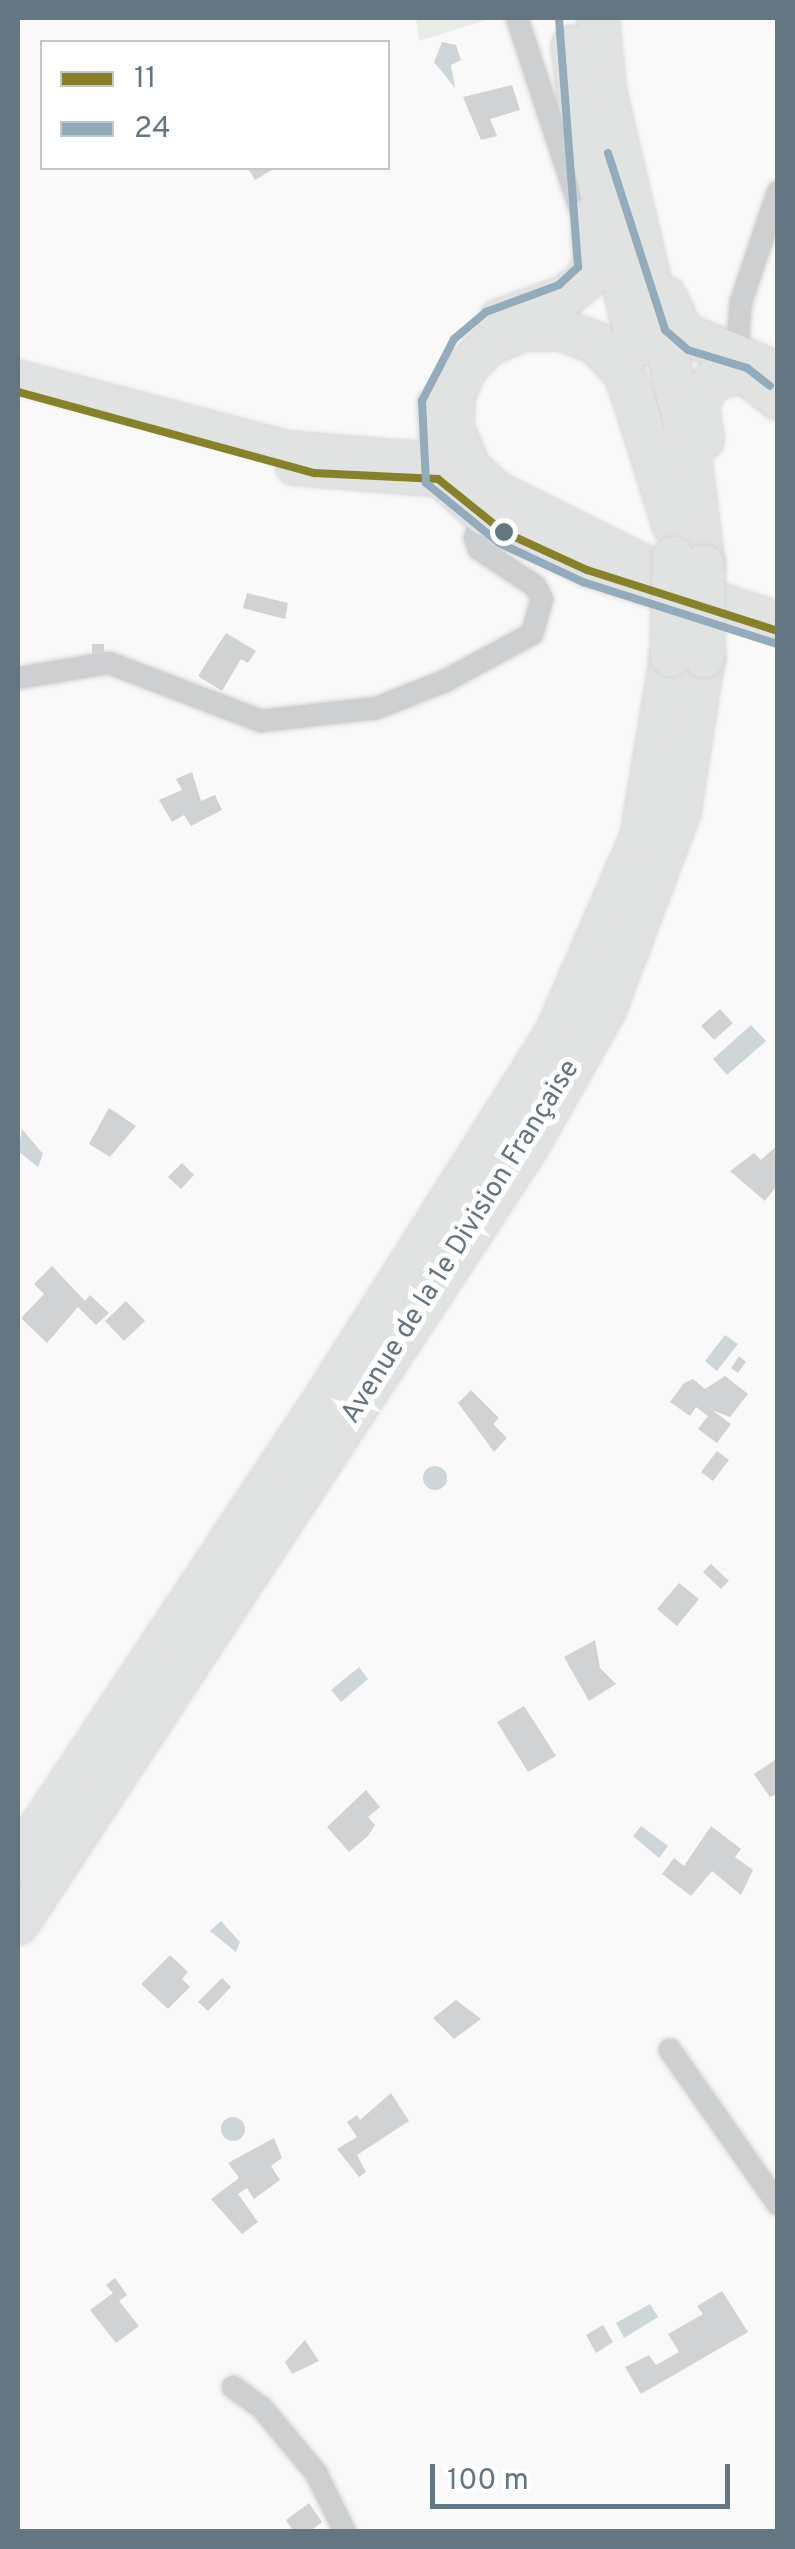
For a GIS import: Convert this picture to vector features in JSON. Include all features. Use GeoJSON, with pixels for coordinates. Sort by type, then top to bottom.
{"type":"FeatureCollection","features":[{"type":"Feature","properties":{"kind":"highway"},"geometry":{"type":"LineString","coordinates":[[434,403],[464,346],[493,323],[578,287],[591,272],[594,247],[571,18]]}},
{"type":"Feature","properties":{"kind":"highway"},"geometry":{"type":"LineString","coordinates":[[598,18],[606,94],[689,445],[665,560],[653,582],[778,623]]}},
{"type":"Feature","properties":{"kind":"highway"},"geometry":{"type":"LineString","coordinates":[[579,103],[660,436],[665,560]]}},
{"type":"Feature","properties":{"kind":"highway"},"geometry":{"type":"LineString","coordinates":[[629,185],[676,323],[694,339],[762,376]]}},
{"type":"Feature","properties":{"kind":"highway"},"geometry":{"type":"LineString","coordinates":[[665,560],[494,490],[447,466],[454,396],[477,356],[524,330],[581,335],[623,371],[665,560],[697,657]]}},
{"type":"Feature","properties":{"kind":"highway"},"geometry":{"type":"LineString","coordinates":[[665,560],[698,400],[715,379],[762,376]]}},
{"type":"Feature","properties":{"kind":"highway","name":"Avenue de la 1e Division Française"},"geometry":{"type":"LineString","coordinates":[[18,1924],[528,1146],[626,962],[690,775],[697,657]]}},
{"type":"Feature","properties":{"kind":"highway","name":"Avenue de la 1e Division Française"},"geometry":{"type":"LineString","coordinates":[[18,1862],[331,1389],[556,1034],[641,837],[697,657]]}},
{"type":"Feature","properties":{"kind":"main road"},"geometry":{"type":"LineString","coordinates":[[18,378],[289,448],[447,466]]}},
{"type":"Feature","properties":{"kind":"main road"},"geometry":{"type":"LineString","coordinates":[[18,392],[314,473],[447,466]]}},
{"type":"Feature","properties":{"kind":"main road"},"geometry":{"type":"LineString","coordinates":[[434,403],[447,466],[482,518],[665,560],[778,608]]}},
{"type":"Feature","properties":{"kind":"main road"},"geometry":{"type":"LineString","coordinates":[[364,454],[404,440],[434,403]]}},
{"type":"Feature","properties":{"kind":"main road"},"geometry":{"type":"LineString","coordinates":[[665,560],[778,631]]}},
{"type":"Feature","properties":{"kind":"street"},"geometry":{"type":"LineString","coordinates":[[517,18],[594,247]]}},
{"type":"Feature","properties":{"kind":"street"},"geometry":{"type":"LineString","coordinates":[[762,376],[741,302],[778,192]]}},
{"type":"Feature","properties":{"kind":"street"},"geometry":{"type":"LineString","coordinates":[[18,678],[109,663],[261,721],[377,708],[512,648],[532,634],[542,615],[536,586],[479,550],[475,538],[482,518]]}},
{"type":"Feature","properties":{"kind":"street"},"geometry":{"type":"LineString","coordinates":[[670,2050],[778,2204]]}},
{"type":"Feature","properties":{"kind":"street"},"geometry":{"type":"LineString","coordinates":[[234,2387],[262,2408],[316,2473],[345,2532]]}},
{"type":"Feature","properties":{"kind":"shaded area"},"geometry":{"type":"Polygon","coordinates":[[[416,18],[493,18],[419,41],[416,18]]]}},
{"type":"Feature","properties":{"kind":"shaded area"},"geometry":{"type":"Polygon","coordinates":[[[442,42],[456,45],[461,60],[451,65],[455,88],[434,62],[442,42]]]}},
{"type":"Feature","properties":{"kind":"shaded area"},"geometry":{"type":"Polygon","coordinates":[[[751,1025],[766,1041],[727,1075],[713,1059],[751,1025]]]}},
{"type":"Feature","properties":{"kind":"shaded area"},"geometry":{"type":"Polygon","coordinates":[[[22,1129],[43,1154],[38,1167],[18,1151],[22,1129]]]}},
{"type":"Feature","properties":{"kind":"shaded area"},"geometry":{"type":"Polygon","coordinates":[[[725,1335],[738,1344],[717,1371],[705,1361],[725,1335]]]}},
{"type":"Feature","properties":{"kind":"shaded area"},"geometry":{"type":"Polygon","coordinates":[[[435,1466],[447,1478],[435,1490],[423,1478],[435,1466]]]}},
{"type":"Feature","properties":{"kind":"shaded area"},"geometry":{"type":"Polygon","coordinates":[[[359,1667],[368,1679],[341,1702],[331,1690],[359,1667]]]}},
{"type":"Feature","properties":{"kind":"shaded area"},"geometry":{"type":"Polygon","coordinates":[[[641,1826],[668,1846],[659,1858],[633,1836],[641,1826]]]}},
{"type":"Feature","properties":{"kind":"shaded area"},"geometry":{"type":"Polygon","coordinates":[[[221,1921],[240,1942],[236,1952],[210,1931],[221,1921]]]}},
{"type":"Feature","properties":{"kind":"shaded area"},"geometry":{"type":"Polygon","coordinates":[[[233,2117],[242,2120],[242,2138],[233,2141],[224,2138],[221,2129],[224,2120],[233,2117]]]}},
{"type":"Feature","properties":{"kind":"shaded area"},"geometry":{"type":"Polygon","coordinates":[[[650,2304],[658,2317],[624,2338],[616,2323],[650,2304]]]}},
{"type":"Feature","properties":{"kind":"building"},"geometry":{"type":"Polygon","coordinates":[[[512,85],[520,110],[490,119],[497,136],[481,140],[463,97],[512,85]]]}},
{"type":"Feature","properties":{"kind":"building"},"geometry":{"type":"Polygon","coordinates":[[[249,170],[272,170],[255,180],[249,170]]]}},
{"type":"Feature","properties":{"kind":"building"},"geometry":{"type":"Polygon","coordinates":[[[247,593],[288,603],[285,619],[243,608],[247,593]]]}},
{"type":"Feature","properties":{"kind":"building"},"geometry":{"type":"Polygon","coordinates":[[[226,633],[256,651],[248,663],[241,659],[222,691],[198,676],[226,633]]]}},
{"type":"Feature","properties":{"kind":"building"},"geometry":{"type":"Polygon","coordinates":[[[92,644],[104,644],[104,659],[92,658],[92,644]]]}},
{"type":"Feature","properties":{"kind":"building"},"geometry":{"type":"Polygon","coordinates":[[[192,772],[201,801],[215,795],[222,810],[191,826],[184,815],[172,822],[159,800],[182,790],[176,779],[192,772]]]}},
{"type":"Feature","properties":{"kind":"building"},"geometry":{"type":"Polygon","coordinates":[[[720,1009],[733,1023],[714,1040],[701,1026],[720,1009]]]}},
{"type":"Feature","properties":{"kind":"building"},"geometry":{"type":"Polygon","coordinates":[[[109,1108],[136,1126],[110,1157],[89,1144],[109,1108]]]}},
{"type":"Feature","properties":{"kind":"building"},"geometry":{"type":"Polygon","coordinates":[[[778,1145],[778,1184],[765,1201],[730,1171],[754,1153],[761,1160],[778,1145]]]}},
{"type":"Feature","properties":{"kind":"building"},"geometry":{"type":"Polygon","coordinates":[[[182,1163],[194,1175],[181,1189],[168,1177],[182,1163]]]}},
{"type":"Feature","properties":{"kind":"building"},"geometry":{"type":"Polygon","coordinates":[[[52,1266],[85,1301],[90,1295],[109,1313],[96,1325],[78,1307],[47,1343],[21,1318],[44,1294],[34,1284],[52,1266]]]}},
{"type":"Feature","properties":{"kind":"building"},"geometry":{"type":"Polygon","coordinates":[[[126,1301],[145,1321],[124,1341],[105,1321],[126,1301]]]}},
{"type":"Feature","properties":{"kind":"building"},"geometry":{"type":"Polygon","coordinates":[[[739,1356],[746,1362],[738,1373],[731,1368],[739,1356]]]}},
{"type":"Feature","properties":{"kind":"building"},"geometry":{"type":"Polygon","coordinates":[[[725,1376],[748,1394],[730,1417],[712,1410],[731,1424],[717,1443],[698,1429],[708,1416],[696,1407],[690,1416],[670,1402],[684,1383],[693,1379],[705,1389],[725,1376]]]}},
{"type":"Feature","properties":{"kind":"building"},"geometry":{"type":"Polygon","coordinates":[[[471,1390],[499,1418],[493,1424],[507,1438],[494,1452],[458,1403],[471,1390]]]}},
{"type":"Feature","properties":{"kind":"building"},"geometry":{"type":"Polygon","coordinates":[[[717,1451],[729,1460],[713,1481],[701,1472],[717,1451]]]}},
{"type":"Feature","properties":{"kind":"building"},"geometry":{"type":"Polygon","coordinates":[[[711,1564],[729,1581],[721,1589],[703,1572],[711,1564]]]}},
{"type":"Feature","properties":{"kind":"building"},"geometry":{"type":"Polygon","coordinates":[[[679,1583],[699,1599],[677,1626],[657,1609],[679,1583]]]}},
{"type":"Feature","properties":{"kind":"building"},"geometry":{"type":"Polygon","coordinates":[[[595,1640],[600,1668],[616,1684],[589,1701],[564,1657],[595,1640]]]}},
{"type":"Feature","properties":{"kind":"building"},"geometry":{"type":"Polygon","coordinates":[[[524,1706],[556,1756],[528,1772],[497,1722],[524,1706]]]}},
{"type":"Feature","properties":{"kind":"building"},"geometry":{"type":"Polygon","coordinates":[[[778,1758],[778,1793],[770,1797],[754,1774],[778,1758]]]}},
{"type":"Feature","properties":{"kind":"building"},"geometry":{"type":"Polygon","coordinates":[[[366,1790],[380,1807],[368,1817],[375,1825],[368,1836],[349,1852],[327,1827],[366,1790]]]}},
{"type":"Feature","properties":{"kind":"building"},"geometry":{"type":"Polygon","coordinates":[[[711,1826],[741,1849],[735,1857],[753,1870],[741,1895],[712,1871],[691,1896],[662,1874],[674,1858],[684,1866],[711,1826]]]}},
{"type":"Feature","properties":{"kind":"building"},"geometry":{"type":"Polygon","coordinates":[[[170,1955],[188,1972],[182,1979],[190,1987],[168,2009],[141,1984],[170,1955]]]}},
{"type":"Feature","properties":{"kind":"building"},"geometry":{"type":"Polygon","coordinates":[[[222,1978],[231,1987],[208,2011],[198,2002],[222,1978]]]}},
{"type":"Feature","properties":{"kind":"building"},"geometry":{"type":"Polygon","coordinates":[[[456,2000],[481,2019],[454,2039],[433,2018],[456,2000]]]}},
{"type":"Feature","properties":{"kind":"building"},"geometry":{"type":"Polygon","coordinates":[[[391,2093],[409,2121],[357,2155],[366,2172],[359,2177],[337,2149],[357,2137],[347,2122],[357,2115],[360,2120],[391,2093]]]}},
{"type":"Feature","properties":{"kind":"building"},"geometry":{"type":"Polygon","coordinates":[[[274,2138],[282,2158],[271,2166],[280,2180],[254,2199],[247,2188],[238,2194],[258,2222],[242,2234],[211,2199],[239,2178],[228,2163],[274,2138]]]}},
{"type":"Feature","properties":{"kind":"building"},"geometry":{"type":"Polygon","coordinates":[[[115,2278],[127,2295],[119,2301],[139,2326],[116,2343],[90,2310],[113,2293],[106,2285],[115,2278]]]}},
{"type":"Feature","properties":{"kind":"building"},"geometry":{"type":"Polygon","coordinates":[[[722,2291],[748,2332],[641,2394],[625,2367],[649,2355],[656,2365],[679,2352],[668,2334],[703,2314],[697,2306],[722,2291]]]}},
{"type":"Feature","properties":{"kind":"building"},"geometry":{"type":"Polygon","coordinates":[[[603,2325],[613,2342],[596,2353],[586,2335],[603,2325]]]}},
{"type":"Feature","properties":{"kind":"building"},"geometry":{"type":"Polygon","coordinates":[[[305,2340],[319,2361],[292,2374],[285,2362],[305,2340]]]}},
{"type":"Feature","properties":{"kind":"building"},"geometry":{"type":"Polygon","coordinates":[[[309,2503],[322,2522],[309,2532],[294,2532],[286,2520],[309,2503]]]}},
{"type":"Feature","properties":{"kind":"transit line","name":"24"},"geometry":{"type":"LineString","coordinates":[[559,19],[578,267],[559,285],[486,312],[454,339],[422,401],[426,483],[499,543],[583,582],[774,643]]}},
{"type":"Feature","properties":{"kind":"transit line","name":"24"},"geometry":{"type":"LineString","coordinates":[[608,153],[665,330],[688,350],[747,368],[770,386]]}},
{"type":"Feature","properties":{"kind":"transit line","name":"11"},"geometry":{"type":"LineString","coordinates":[[18,392],[314,473],[438,479],[504,532],[587,570],[778,631]]}}]}
